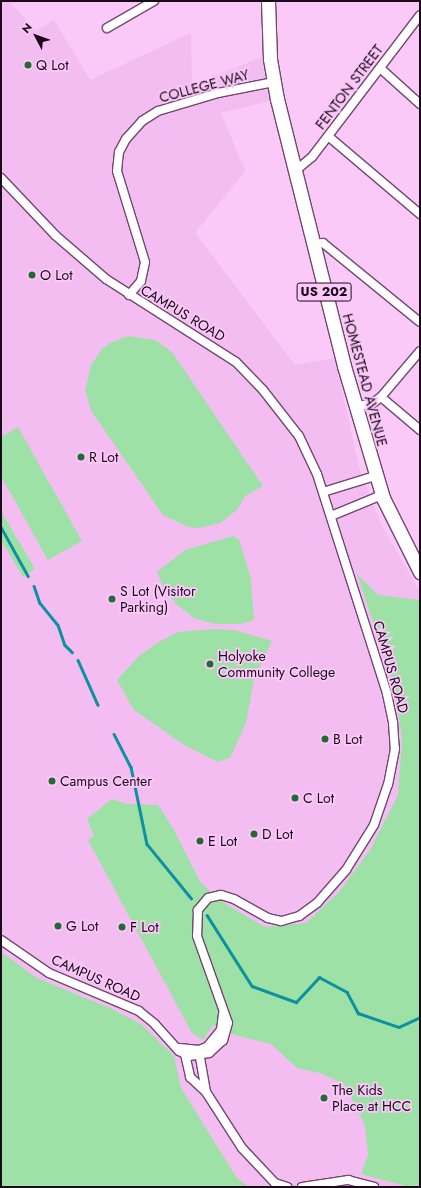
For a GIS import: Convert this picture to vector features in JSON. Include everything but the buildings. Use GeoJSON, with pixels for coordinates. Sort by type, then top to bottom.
{"type":"FeatureCollection","features":[{"type":"Feature","properties":{"kind":"main road","name":"HOMESTEAD AVENUE"},"geometry":{"type":"LineString","coordinates":[[268,1],[269,42],[274,82],[294,172],[355,407],[382,495],[420,572]]}},
{"type":"Feature","properties":{"kind":"street"},"geometry":{"type":"LineString","coordinates":[[107,28],[154,1]]}},
{"type":"Feature","properties":{"kind":"street","name":"FENTON STREET"},"geometry":{"type":"LineString","coordinates":[[294,172],[312,157],[420,15]]}},
{"type":"Feature","properties":{"kind":"street"},"geometry":{"type":"LineString","coordinates":[[380,68],[420,104]]}},
{"type":"Feature","properties":{"kind":"street","name":"COLLEGE WAY"},"geometry":{"type":"LineString","coordinates":[[129,294],[141,281],[145,262],[117,171],[119,152],[128,135],[145,118],[163,110],[218,93],[274,82]]}},
{"type":"Feature","properties":{"kind":"street"},"geometry":{"type":"LineString","coordinates":[[328,136],[420,214]]}},
{"type":"Feature","properties":{"kind":"street","name":"CAMPUS ROAD"},"geometry":{"type":"LineString","coordinates":[[1,178],[55,235],[129,294],[215,346],[249,374],[302,442],[313,462],[331,516],[391,710],[395,742],[391,772],[378,816],[362,847],[331,890],[310,909],[294,919],[274,920],[221,895],[211,896],[200,907],[196,915],[197,936],[223,1009],[221,1030],[216,1039],[199,1053],[184,1052],[174,1048],[155,1024],[140,1011],[49,973],[1,940]]}},
{"type":"Feature","properties":{"kind":"street"},"geometry":{"type":"LineString","coordinates":[[312,244],[323,243],[420,322]]}},
{"type":"Feature","properties":{"kind":"street"},"geometry":{"type":"LineString","coordinates":[[355,407],[372,403],[381,397],[420,352]]}},
{"type":"Feature","properties":{"kind":"street"},"geometry":{"type":"LineString","coordinates":[[381,397],[420,430]]}},
{"type":"Feature","properties":{"kind":"street"},"geometry":{"type":"LineString","coordinates":[[323,492],[375,476]]}},
{"type":"Feature","properties":{"kind":"street"},"geometry":{"type":"LineString","coordinates":[[331,516],[382,495]]}},
{"type":"Feature","properties":{"kind":"street"},"geometry":{"type":"LineString","coordinates":[[184,1052],[190,1078],[206,1092],[249,1157],[276,1182],[288,1187]]}},
{"type":"Feature","properties":{"kind":"street"},"geometry":{"type":"LineString","coordinates":[[199,1053],[206,1092]]}},
{"type":"Feature","properties":{"kind":"street"},"geometry":{"type":"LineString","coordinates":[[302,1187],[348,1180],[374,1187]]}},
{"type":"Feature","properties":{"kind":"shaded area","name":"Holyoke Community College"},"geometry":{"type":"Polygon","coordinates":[[[1,1],[9,1],[36,31],[54,20],[90,80],[191,33],[192,85],[264,56],[270,101],[221,113],[245,171],[195,233],[295,365],[335,358],[359,468],[382,526],[420,592],[420,1187],[5,1187],[1,1184],[1,1]]]}},
{"type":"Feature","properties":{"kind":"green space"},"geometry":{"type":"Polygon","coordinates":[[[128,336],[155,340],[172,352],[263,486],[245,496],[237,510],[220,523],[199,528],[188,527],[163,515],[92,412],[85,391],[91,365],[102,349],[110,343],[128,336]]]}},
{"type":"Feature","properties":{"kind":"green space"},"geometry":{"type":"Polygon","coordinates":[[[18,427],[82,541],[48,560],[1,476],[1,437],[18,427]]]}},
{"type":"Feature","properties":{"kind":"green space"},"geometry":{"type":"Polygon","coordinates":[[[1,511],[35,569],[23,577],[1,540],[1,511]]]}},
{"type":"Feature","properties":{"kind":"green space"},"geometry":{"type":"Polygon","coordinates":[[[233,536],[239,539],[251,579],[254,620],[240,624],[215,624],[194,618],[176,604],[163,586],[157,572],[185,550],[233,536]]]}},
{"type":"Feature","properties":{"kind":"green space"},"geometry":{"type":"Polygon","coordinates":[[[357,574],[378,595],[420,600],[420,1185],[409,1187],[361,1174],[368,1155],[365,1125],[344,1084],[320,1073],[297,1068],[271,1044],[235,1035],[213,1025],[203,1040],[192,1033],[88,840],[94,836],[87,819],[112,799],[127,804],[158,805],[174,830],[201,883],[224,903],[265,927],[306,923],[339,892],[370,850],[398,795],[402,740],[395,689],[357,574]]]}},
{"type":"Feature","properties":{"kind":"green space"},"geometry":{"type":"Polygon","coordinates":[[[214,629],[234,630],[272,641],[254,679],[246,723],[230,758],[218,762],[184,745],[134,710],[117,680],[140,655],[159,642],[178,632],[214,629]]]}},
{"type":"Feature","properties":{"kind":"green space"},"geometry":{"type":"Polygon","coordinates":[[[1,952],[37,978],[110,1008],[141,1024],[174,1056],[181,1088],[237,1178],[249,1187],[1,1187],[1,952]]]}},
{"type":"Feature","properties":{"kind":"waterway"},"geometry":{"type":"LineString","coordinates":[[1,527],[28,576]]}},
{"type":"Feature","properties":{"kind":"waterway"},"geometry":{"type":"LineString","coordinates":[[34,586],[40,603],[58,625],[65,645],[72,652]]}},
{"type":"Feature","properties":{"kind":"waterway"},"geometry":{"type":"LineString","coordinates":[[78,660],[98,705]]}},
{"type":"Feature","properties":{"kind":"waterway"},"geometry":{"type":"LineString","coordinates":[[114,734],[131,767],[147,844],[191,898]]}},
{"type":"Feature","properties":{"kind":"waterway"},"geometry":{"type":"LineString","coordinates":[[207,915],[252,986],[296,1002],[319,977],[347,992],[358,1013],[399,1027],[420,1017]]}},
{"type":"Feature","properties":{"kind":"place","name":"Q Lot"},"geometry":{"type":"Point","coordinates":[28,65]}},
{"type":"Feature","properties":{"kind":"place","name":"O Lot"},"geometry":{"type":"Point","coordinates":[32,275]}},
{"type":"Feature","properties":{"kind":"place","name":"R Lot"},"geometry":{"type":"Point","coordinates":[81,457]}},
{"type":"Feature","properties":{"kind":"place","name":"S Lot (Visitor Parking)"},"geometry":{"type":"Point","coordinates":[112,599]}},
{"type":"Feature","properties":{"kind":"place","name":"Holyoke Community College"},"geometry":{"type":"Point","coordinates":[210,664]}},
{"type":"Feature","properties":{"kind":"place","name":"B Lot"},"geometry":{"type":"Point","coordinates":[325,739]}},
{"type":"Feature","properties":{"kind":"place","name":"Campus Center"},"geometry":{"type":"Point","coordinates":[52,781]}},
{"type":"Feature","properties":{"kind":"place","name":"C Lot"},"geometry":{"type":"Point","coordinates":[295,798]}},
{"type":"Feature","properties":{"kind":"place","name":"D Lot"},"geometry":{"type":"Point","coordinates":[254,834]}},
{"type":"Feature","properties":{"kind":"place","name":"E Lot"},"geometry":{"type":"Point","coordinates":[200,841]}},
{"type":"Feature","properties":{"kind":"place","name":"G Lot"},"geometry":{"type":"Point","coordinates":[58,926]}},
{"type":"Feature","properties":{"kind":"place","name":"F Lot"},"geometry":{"type":"Point","coordinates":[122,927]}},
{"type":"Feature","properties":{"kind":"place","name":"The Kids Place at HCC"},"geometry":{"type":"Point","coordinates":[324,1098]}}]}
